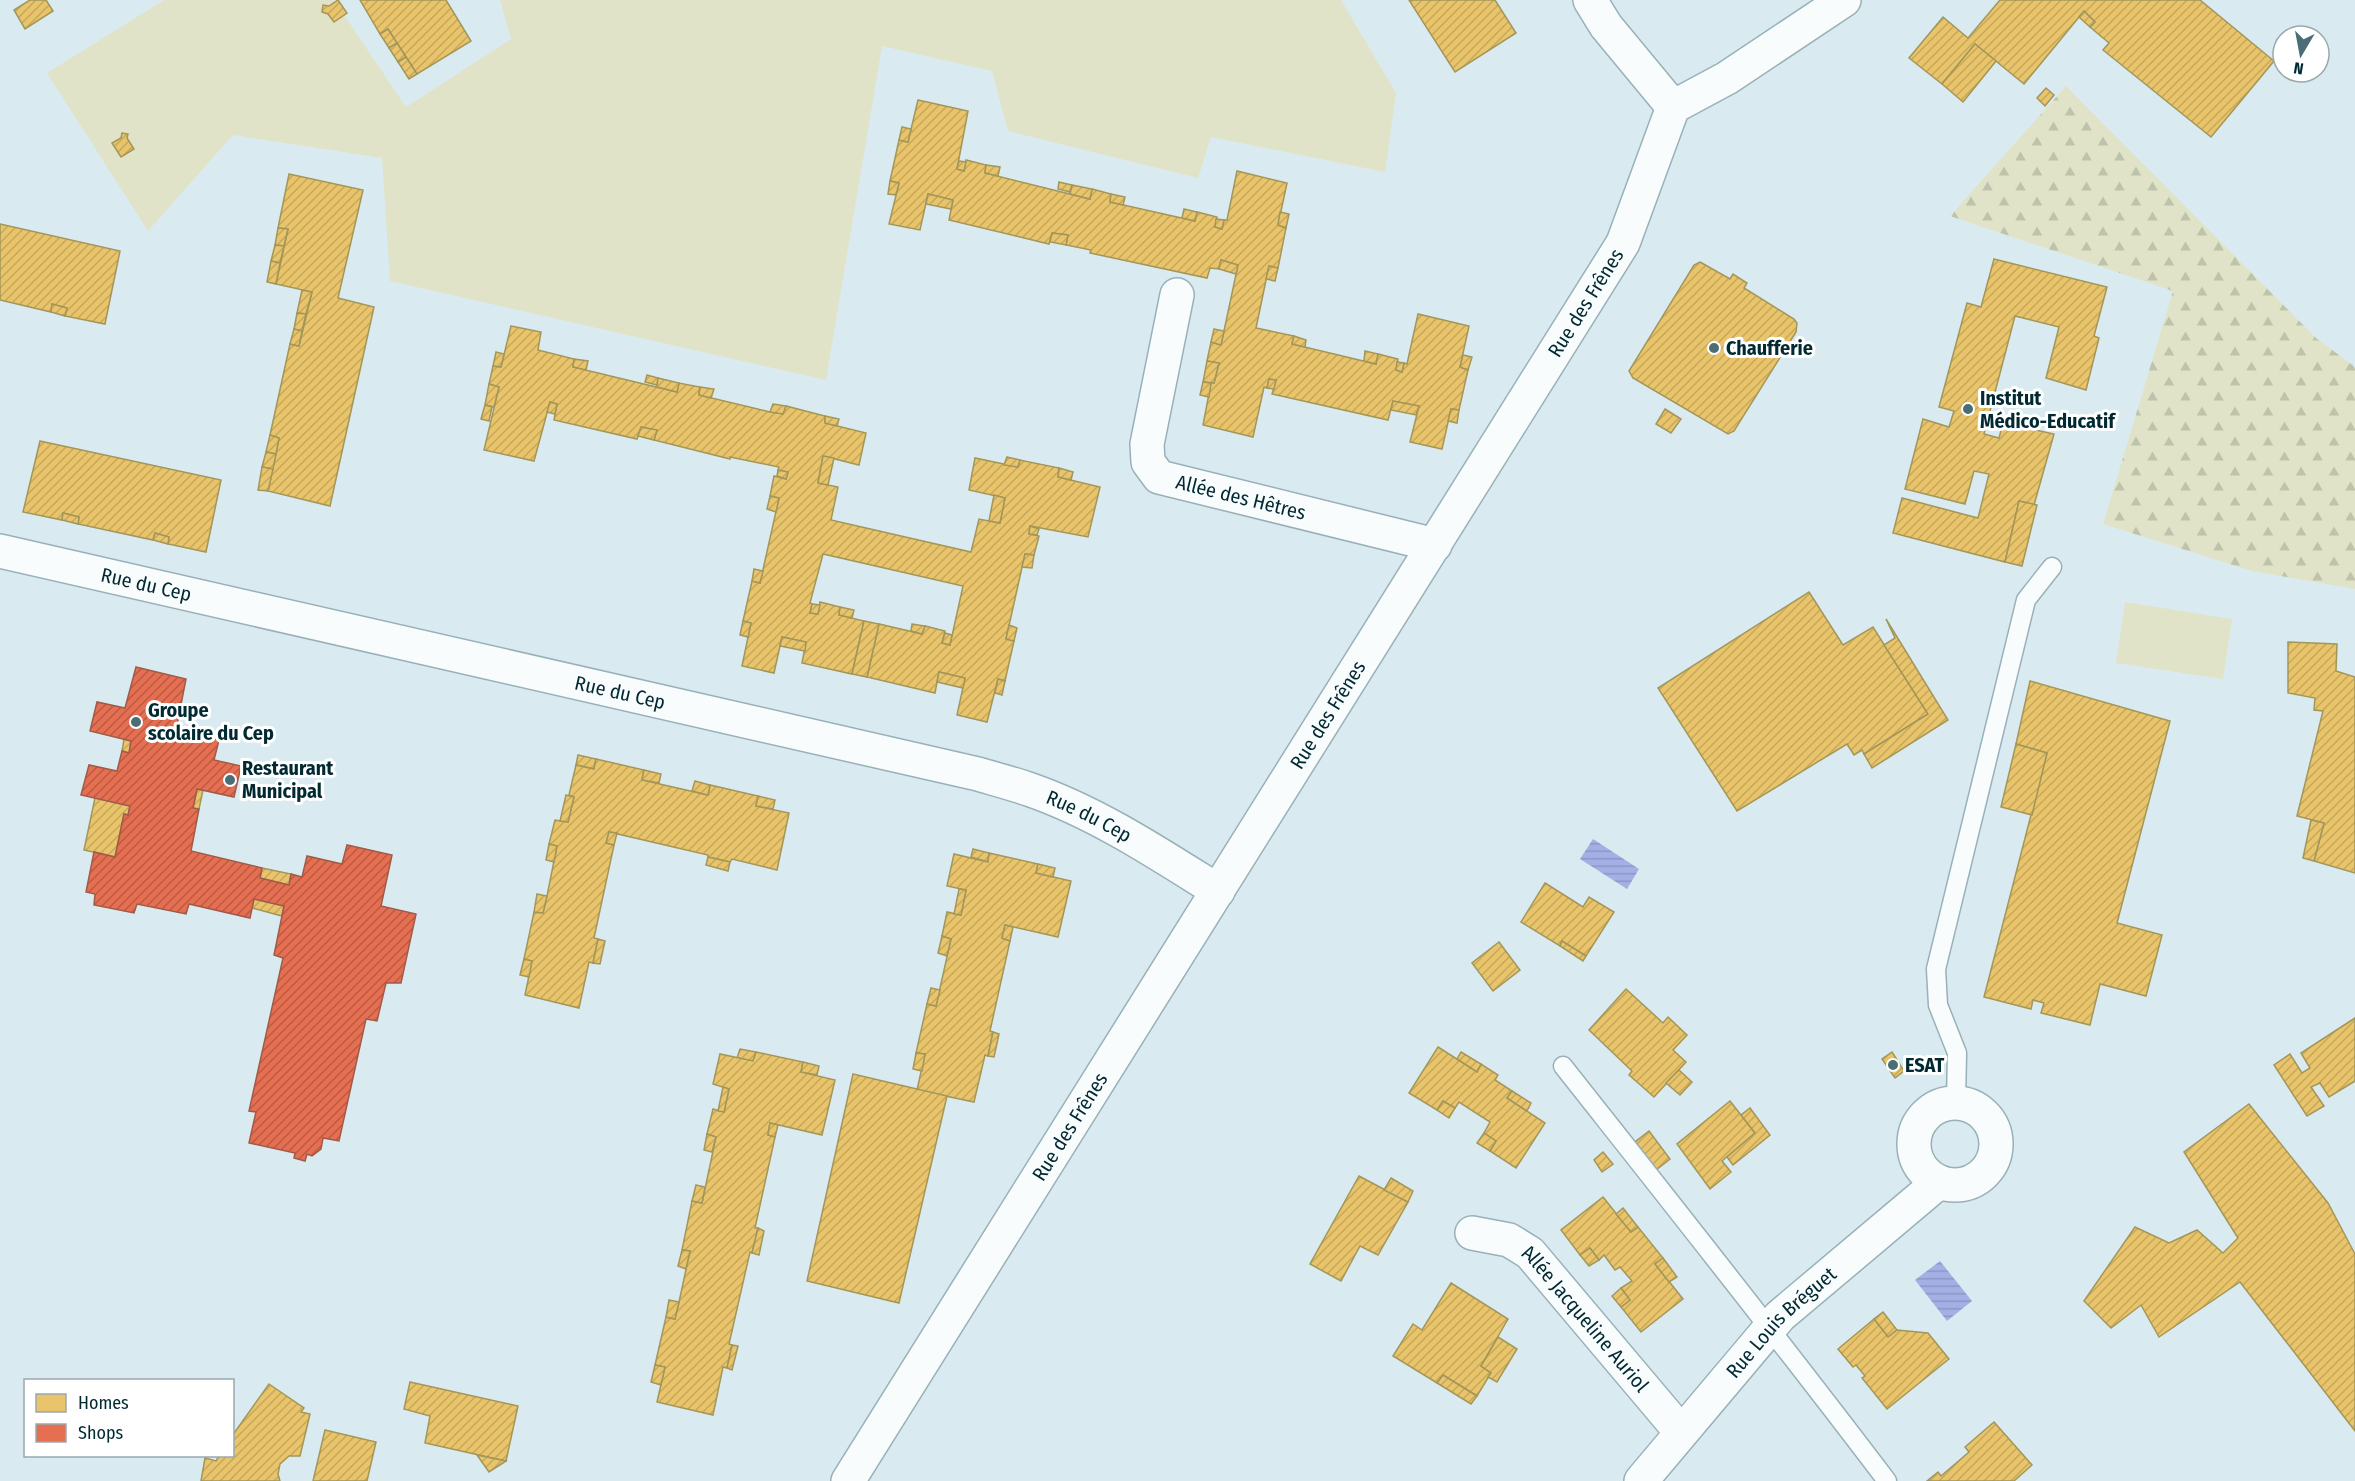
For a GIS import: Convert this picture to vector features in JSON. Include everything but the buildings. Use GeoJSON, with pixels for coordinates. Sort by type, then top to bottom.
{"type":"FeatureCollection","features":[{"type":"Feature","properties":{"kind":"street"},"geometry":{"type":"LineString","coordinates":[[1590,0],[1606,26],[1673,107],[1727,78],[1844,0]]}},
{"type":"Feature","properties":{"kind":"street","name":"Rue des Frênes"},"geometry":{"type":"LineString","coordinates":[[848,1481],[1623,243],[1673,107]]}},
{"type":"Feature","properties":{"kind":"street","name":"Allée des Hêtres"},"geometry":{"type":"LineString","coordinates":[[1177,295],[1147,444],[1148,462],[1159,477],[1434,545]]}},
{"type":"Feature","properties":{"kind":"street","name":"Rue du Cep"},"geometry":{"type":"LineString","coordinates":[[0,551],[978,774],[1032,790],[1085,815],[1142,844],[1218,891]]}},
{"type":"Feature","properties":{"kind":"street"},"geometry":{"type":"LineString","coordinates":[[1956,1103],[1966,1104],[1988,1119],[1996,1143],[1994,1155],[1979,1177],[1953,1185],[1939,1182],[1928,1174],[1919,1164],[1914,1150],[1919,1124],[1927,1113],[1939,1106],[1956,1103]]}},
{"type":"Feature","properties":{"kind":"street","name":"Rue Louis Bréguet"},"geometry":{"type":"LineString","coordinates":[[1641,1481],[1770,1327],[1939,1182]]}},
{"type":"Feature","properties":{"kind":"street","name":"Allée Jacqueline Auriol"},"geometry":{"type":"LineString","coordinates":[[1472,1233],[1509,1240],[1530,1253],[1681,1432]]}},
{"type":"Feature","properties":{"kind":"lane"},"geometry":{"type":"LineString","coordinates":[[1956,1103],[1957,1053],[1938,1005],[1936,969],[2026,600],[2052,567]]}},
{"type":"Feature","properties":{"kind":"lane"},"geometry":{"type":"LineString","coordinates":[[1563,1066],[1728,1278],[1770,1327],[1887,1481]]}},
{"type":"Feature","properties":{"kind":"green space"},"geometry":{"type":"Polygon","coordinates":[[[164,0],[334,0],[406,107],[511,39],[500,0],[1341,0],[1396,93],[1385,172],[1211,137],[1198,178],[1008,131],[992,71],[882,46],[826,380],[390,281],[382,158],[233,135],[148,231],[47,73],[164,0]]]}},
{"type":"Feature","properties":{"kind":"green space"},"geometry":{"type":"Polygon","coordinates":[[[2066,86],[2316,338],[2355,367],[2355,589],[2252,571],[2103,524],[2173,291],[1950,216],[2066,86]]]}},
{"type":"Feature","properties":{"kind":"green space"},"geometry":{"type":"Polygon","coordinates":[[[2125,602],[2232,619],[2223,679],[2116,663],[2125,602]]]}},
{"type":"Feature","properties":{"kind":"water"},"geometry":{"type":"Polygon","coordinates":[[[1593,839],[1639,869],[1627,889],[1580,859],[1593,839]]]}},
{"type":"Feature","properties":{"kind":"water"},"geometry":{"type":"Polygon","coordinates":[[[1940,1261],[1972,1301],[1947,1321],[1915,1280],[1940,1261]]]}},
{"type":"Feature","properties":{"kind":"place","name":"Chaufferie"},"geometry":{"type":"Point","coordinates":[1714,348]}},
{"type":"Feature","properties":{"kind":"place","name":"Institut Médico-Educatif"},"geometry":{"type":"Point","coordinates":[1968,409]}},
{"type":"Feature","properties":{"kind":"place","name":"Groupe scolaire du Cep"},"geometry":{"type":"Point","coordinates":[136,722]}},
{"type":"Feature","properties":{"kind":"place","name":"Restaurant Municipal"},"geometry":{"type":"Point","coordinates":[230,780]}},
{"type":"Feature","properties":{"kind":"place","name":"ESAT"},"geometry":{"type":"Point","coordinates":[1893,1065]}}]}
